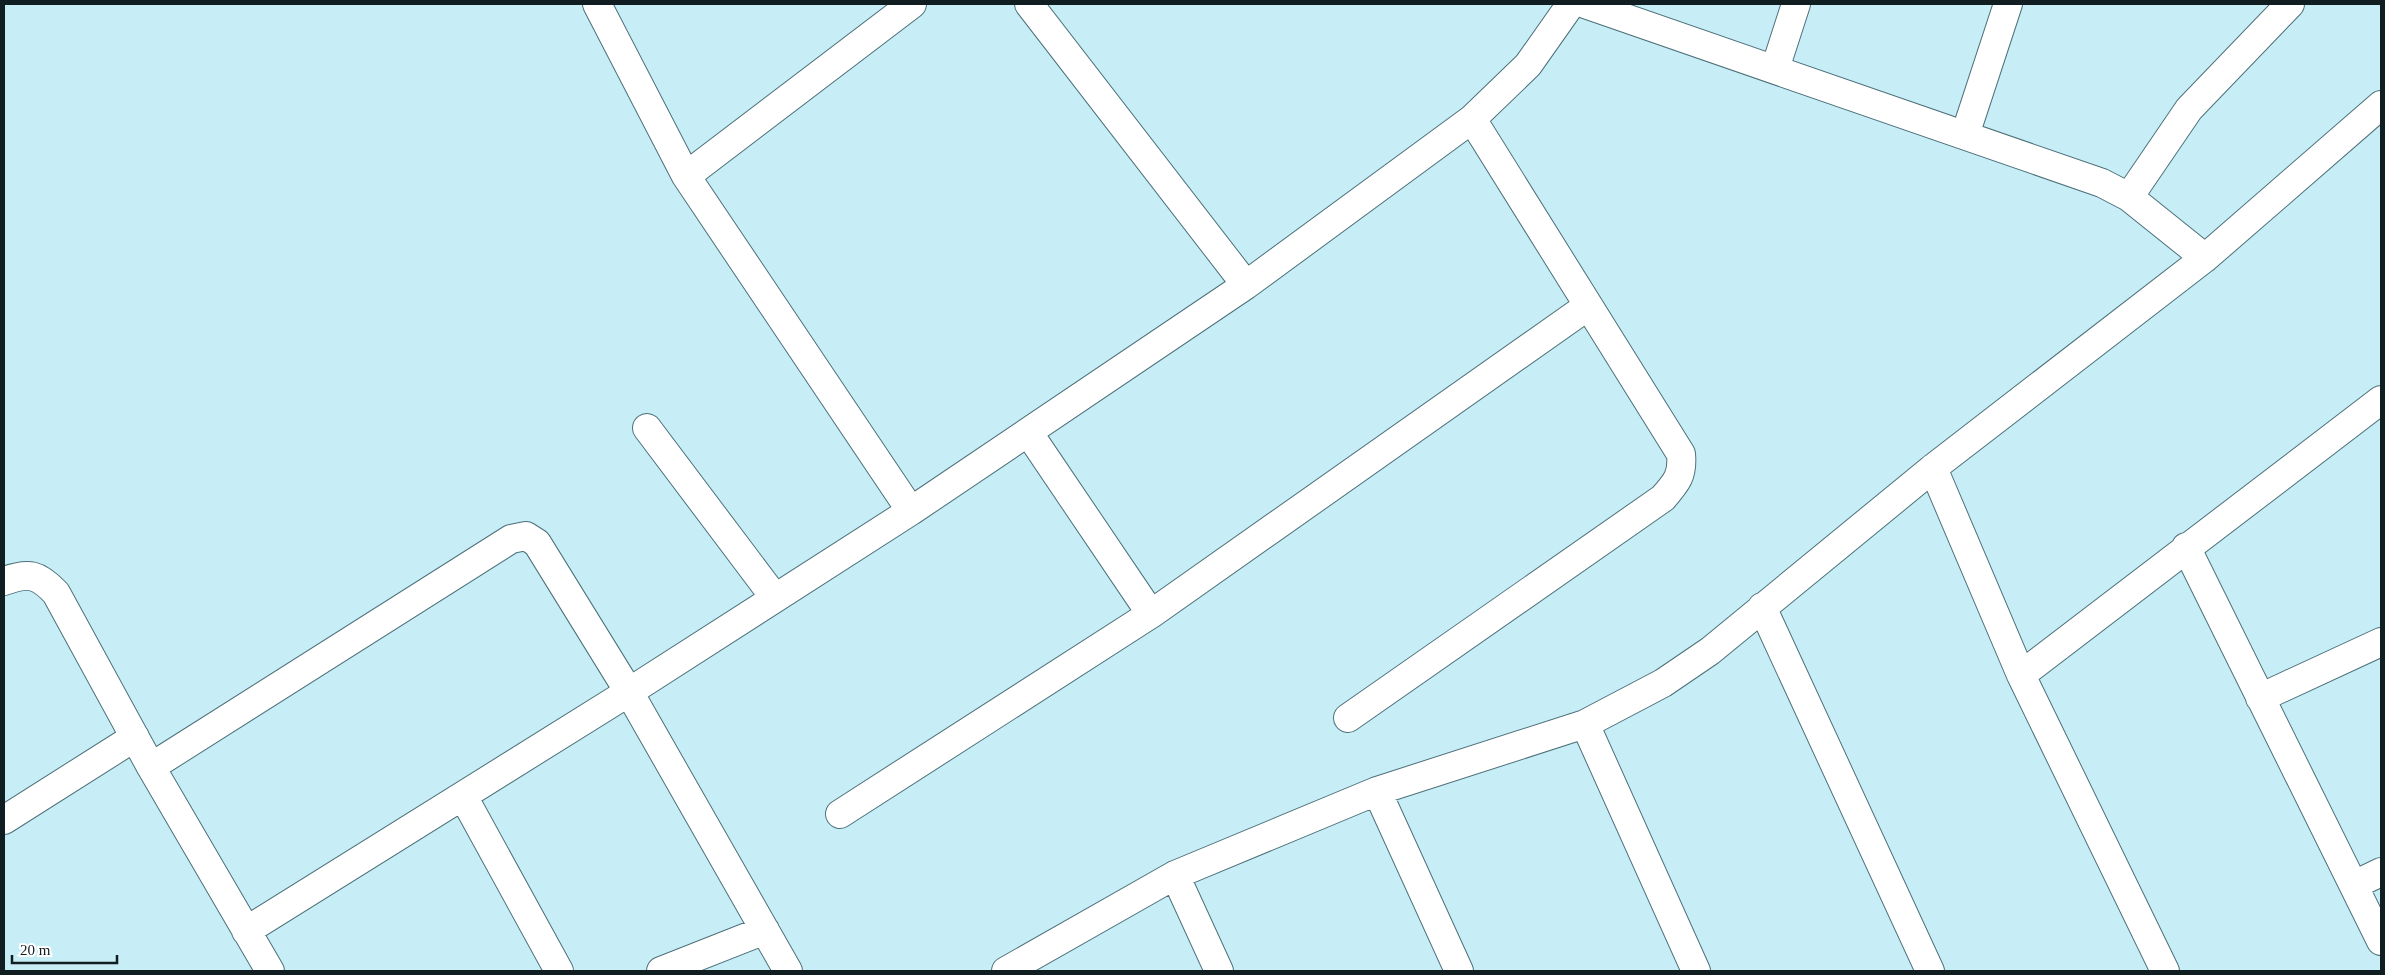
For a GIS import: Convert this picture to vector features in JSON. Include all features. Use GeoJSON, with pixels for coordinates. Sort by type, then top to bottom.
{"type":"FeatureCollection","features":[{"type":"Feature","properties":{"kind":"street"},"geometry":{"type":"LineString","coordinates":[[597,4],[686,176],[911,511]]}},
{"type":"Feature","properties":{"kind":"street"},"geometry":{"type":"LineString","coordinates":[[686,176],[912,4]]}},
{"type":"Feature","properties":{"kind":"street"},"geometry":{"type":"LineString","coordinates":[[1029,4],[1246,285]]}},
{"type":"Feature","properties":{"kind":"street"},"geometry":{"type":"LineString","coordinates":[[246,931],[629,692],[911,511],[1246,285],[1472,119],[1528,65],[1571,4]]}},
{"type":"Feature","properties":{"kind":"street"},"geometry":{"type":"LineString","coordinates":[[1585,4],[2102,183],[2129,197],[2205,258]]}},
{"type":"Feature","properties":{"kind":"street"},"geometry":{"type":"LineString","coordinates":[[1775,69],[1796,4]]}},
{"type":"Feature","properties":{"kind":"street"},"geometry":{"type":"LineString","coordinates":[[1964,135],[2008,4]]}},
{"type":"Feature","properties":{"kind":"street"},"geometry":{"type":"LineString","coordinates":[[2129,197],[2189,109],[2290,4]]}},
{"type":"Feature","properties":{"kind":"street"},"geometry":{"type":"LineString","coordinates":[[1006,971],[1175,875],[1377,791],[1585,724],[1663,683],[1710,650],[1933,468],[2205,258],[2381,105]]}},
{"type":"Feature","properties":{"kind":"street"},"geometry":{"type":"LineString","coordinates":[[1348,718],[1664,498],[1675,485],[1682,470],[1681,454],[1472,119]]}},
{"type":"Feature","properties":{"kind":"street"},"geometry":{"type":"LineString","coordinates":[[840,814],[1151,614],[1588,306]]}},
{"type":"Feature","properties":{"kind":"street"},"geometry":{"type":"LineString","coordinates":[[2021,675],[2186,547],[2381,400]]}},
{"type":"Feature","properties":{"kind":"street"},"geometry":{"type":"LineString","coordinates":[[646,428],[775,598]]}},
{"type":"Feature","properties":{"kind":"street"},"geometry":{"type":"LineString","coordinates":[[1028,432],[1151,614]]}},
{"type":"Feature","properties":{"kind":"street"},"geometry":{"type":"LineString","coordinates":[[1933,468],[2021,675],[2165,971]]}},
{"type":"Feature","properties":{"kind":"street"},"geometry":{"type":"LineString","coordinates":[[151,767],[511,539],[526,536],[537,543],[629,692],[788,971]]}},
{"type":"Feature","properties":{"kind":"street"},"geometry":{"type":"LineString","coordinates":[[2186,547],[2381,941]]}},
{"type":"Feature","properties":{"kind":"street"},"geometry":{"type":"LineString","coordinates":[[4,581],[24,576],[42,578],[56,593],[151,767],[270,971]]}},
{"type":"Feature","properties":{"kind":"street"},"geometry":{"type":"LineString","coordinates":[[1762,607],[1930,971]]}},
{"type":"Feature","properties":{"kind":"street"},"geometry":{"type":"LineString","coordinates":[[2260,698],[2381,642]]}},
{"type":"Feature","properties":{"kind":"street"},"geometry":{"type":"LineString","coordinates":[[1585,724],[1696,971]]}},
{"type":"Feature","properties":{"kind":"street"},"geometry":{"type":"LineString","coordinates":[[4,820],[135,737]]}},
{"type":"Feature","properties":{"kind":"street"},"geometry":{"type":"LineString","coordinates":[[1377,791],[1459,971]]}},
{"type":"Feature","properties":{"kind":"street"},"geometry":{"type":"LineString","coordinates":[[462,796],[559,971]]}},
{"type":"Feature","properties":{"kind":"street"},"geometry":{"type":"LineString","coordinates":[[2354,885],[2381,872]]}},
{"type":"Feature","properties":{"kind":"street"},"geometry":{"type":"LineString","coordinates":[[1175,875],[1219,971]]}},
{"type":"Feature","properties":{"kind":"street"},"geometry":{"type":"LineString","coordinates":[[661,971],[764,930]]}}]}
